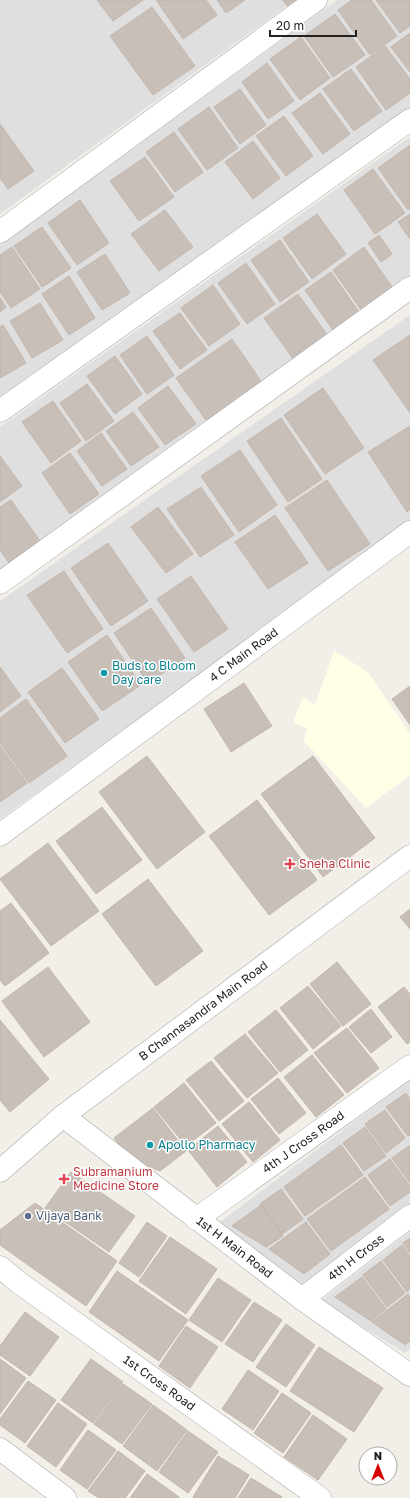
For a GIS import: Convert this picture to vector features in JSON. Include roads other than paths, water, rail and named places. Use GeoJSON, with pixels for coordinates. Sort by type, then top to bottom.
{"type":"FeatureCollection","features":[{"type":"Feature","properties":{"kind":"street"},"geometry":{"type":"LineString","coordinates":[[0,232],[316,0]]}},
{"type":"Feature","properties":{"kind":"street"},"geometry":{"type":"LineString","coordinates":[[0,411],[410,120]]}},
{"type":"Feature","properties":{"kind":"street"},"geometry":{"type":"LineString","coordinates":[[0,583],[410,288]]}},
{"type":"Feature","properties":{"kind":"street","name":"4 C Main Road"},"geometry":{"type":"LineString","coordinates":[[0,835],[410,532]]}},
{"type":"Feature","properties":{"kind":"street","name":"B Channasandra Main Road"},"geometry":{"type":"LineString","coordinates":[[0,1171],[63,1116],[410,856]]}},
{"type":"Feature","properties":{"kind":"street","name":"4th J Cross Road"},"geometry":{"type":"LineString","coordinates":[[196,1219],[410,1066]]}},
{"type":"Feature","properties":{"kind":"street","name":"1st H Main Road"},"geometry":{"type":"LineString","coordinates":[[63,1116],[302,1299],[407,1370]]}},
{"type":"Feature","properties":{"kind":"street","name":"4th H Cross"},"geometry":{"type":"LineString","coordinates":[[302,1299],[410,1216]]}},
{"type":"Feature","properties":{"kind":"street","name":"1st Cross Road"},"geometry":{"type":"LineString","coordinates":[[0,1267],[18,1282],[320,1498]]}},
{"type":"Feature","properties":{"kind":"street"},"geometry":{"type":"LineString","coordinates":[[0,1449],[65,1498]]}},
{"type":"Feature","properties":{"kind":"place","name":"Buds to Bloom Day care"},"geometry":{"type":"Point","coordinates":[104,673]}},
{"type":"Feature","properties":{"kind":"place","name":"Sneha Clinic"},"geometry":{"type":"Point","coordinates":[290,864]}},
{"type":"Feature","properties":{"kind":"place","name":"Apollo Pharmacy"},"geometry":{"type":"Point","coordinates":[150,1145]}},
{"type":"Feature","properties":{"kind":"place","name":"Subramanium Medicine Store"},"geometry":{"type":"Point","coordinates":[64,1179]}},
{"type":"Feature","properties":{"kind":"place","name":"Vijaya Bank"},"geometry":{"type":"Point","coordinates":[28,1216]}}]}
